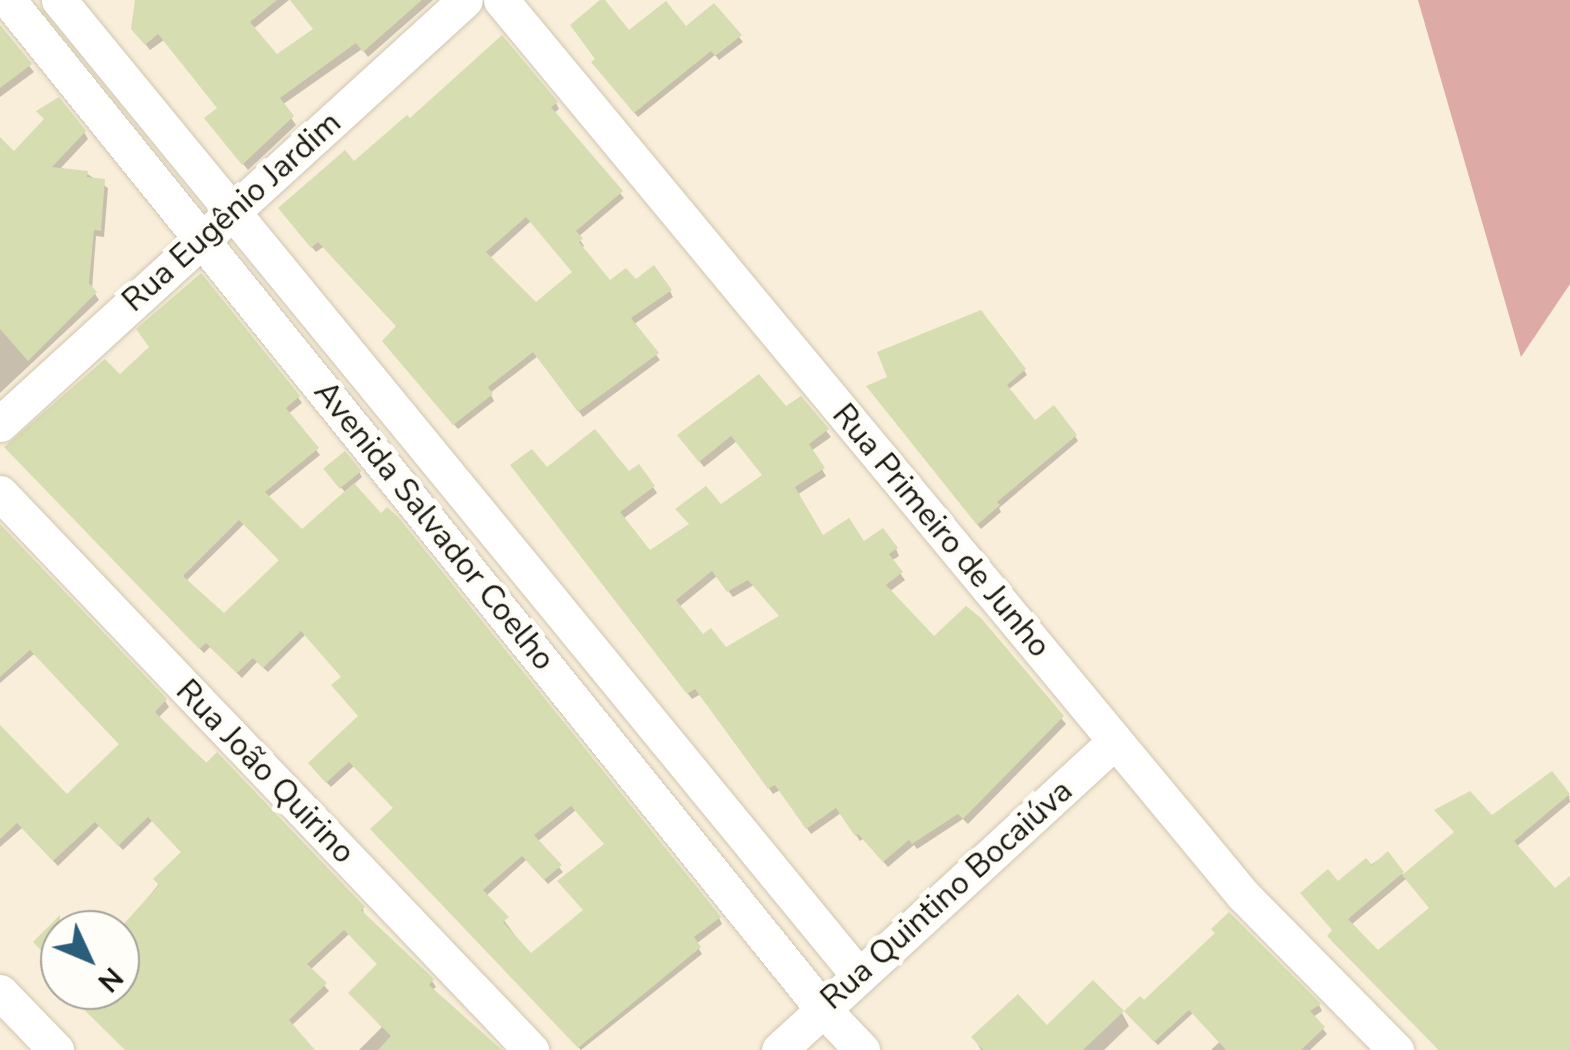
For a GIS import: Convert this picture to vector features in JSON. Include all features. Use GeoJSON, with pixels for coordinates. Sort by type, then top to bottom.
{"type":"FeatureCollection","features":[{"type":"Feature","properties":{"kind":"street","name":"Avenida Salvador Coelho"},"geometry":{"type":"LineString","coordinates":[[8,0],[822,1008],[862,1050]]}},
{"type":"Feature","properties":{"kind":"street","name":"Avenida Salvador Coelho"},"geometry":{"type":"LineString","coordinates":[[59,0],[860,976]]}},
{"type":"Feature","properties":{"kind":"street","name":"Rua Eugênio Jardim"},"geometry":{"type":"LineString","coordinates":[[0,424],[466,0]]}},
{"type":"Feature","properties":{"kind":"street","name":"Rua Primeiro de Junho"},"geometry":{"type":"LineString","coordinates":[[501,0],[1243,895],[1396,1050]]}},
{"type":"Feature","properties":{"kind":"street","name":"Rua João Quirino"},"geometry":{"type":"LineString","coordinates":[[0,493],[531,1050]]}},
{"type":"Feature","properties":{"kind":"street","name":"Rua Quintino Bocaiúva"},"geometry":{"type":"LineString","coordinates":[[779,1050],[1115,741]]}},
{"type":"Feature","properties":{"kind":"street"},"geometry":{"type":"LineString","coordinates":[[0,992],[56,1050]]}},
{"type":"Feature","properties":{"kind":"shaded area"},"geometry":{"type":"Polygon","coordinates":[[[1418,0],[1570,0],[1570,284],[1521,357],[1418,0]]]}},
{"type":"Feature","properties":{"kind":"building"},"geometry":{"type":"Polygon","coordinates":[[[135,0],[277,0],[250,22],[277,54],[313,29],[290,0],[422,0],[363,52],[356,43],[280,98],[294,116],[242,165],[204,118],[217,108],[158,34],[145,45],[131,29],[135,0]]]}},
{"type":"Feature","properties":{"kind":"building"},"geometry":{"type":"Polygon","coordinates":[[[605,0],[629,30],[666,1],[686,26],[714,3],[742,35],[715,56],[711,51],[634,113],[591,62],[595,59],[570,25],[605,0]]]}},
{"type":"Feature","properties":{"kind":"building"},"geometry":{"type":"Polygon","coordinates":[[[0,25],[32,64],[0,88],[0,25]]]}},
{"type":"Feature","properties":{"kind":"building"},"geometry":{"type":"Polygon","coordinates":[[[502,35],[558,102],[551,107],[623,191],[576,231],[583,238],[579,242],[610,280],[626,268],[636,279],[654,265],[672,290],[631,318],[659,353],[578,412],[533,352],[488,387],[493,394],[453,425],[382,341],[396,326],[318,242],[311,248],[278,208],[345,150],[354,161],[407,115],[410,118],[502,35]],[[526,217],[486,252],[536,302],[572,272],[526,217]]]}},
{"type":"Feature","properties":{"kind":"building"},"geometry":{"type":"Polygon","coordinates":[[[59,97],[86,131],[52,167],[88,171],[87,177],[105,179],[101,231],[94,230],[89,283],[97,292],[28,361],[0,329],[0,137],[14,151],[44,119],[36,111],[59,97]]]}},
{"type":"Feature","properties":{"kind":"building"},"geometry":{"type":"Polygon","coordinates":[[[201,273],[300,396],[286,408],[319,448],[265,492],[302,529],[354,483],[381,513],[387,507],[398,517],[721,917],[694,937],[701,947],[578,1048],[370,829],[393,808],[349,762],[326,783],[308,763],[358,716],[331,685],[341,677],[301,631],[263,668],[253,658],[237,673],[206,643],[199,649],[4,447],[105,359],[120,374],[149,347],[136,329],[201,273]],[[239,520],[183,576],[224,613],[279,560],[239,520]],[[571,806],[534,835],[562,865],[544,880],[522,856],[483,890],[509,917],[503,922],[531,953],[583,910],[557,881],[604,844],[571,806]]]}},
{"type":"Feature","properties":{"kind":"building"},"geometry":{"type":"Polygon","coordinates":[[[981,310],[1026,369],[1007,385],[1035,420],[1054,405],[1077,435],[997,502],[1000,505],[977,525],[866,386],[887,377],[877,352],[981,310]]]}},
{"type":"Feature","properties":{"kind":"building"},"geometry":{"type":"Polygon","coordinates":[[[759,374],[786,406],[801,396],[829,429],[809,444],[825,468],[795,487],[823,535],[849,518],[864,541],[883,528],[898,548],[889,554],[903,572],[886,585],[934,636],[966,606],[981,618],[1064,716],[963,819],[958,814],[912,844],[909,840],[883,862],[858,834],[855,836],[836,808],[806,829],[775,785],[768,789],[695,689],[687,694],[510,465],[532,449],[547,467],[595,429],[629,471],[639,464],[655,486],[620,512],[650,550],[689,524],[675,509],[706,486],[721,504],[762,475],[731,436],[699,462],[677,435],[759,374]],[[712,571],[676,600],[703,634],[711,628],[726,647],[779,616],[748,580],[727,592],[712,571]]]}},
{"type":"Feature","properties":{"kind":"building"},"geometry":{"type":"Polygon","coordinates":[[[345,451],[361,471],[340,489],[323,469],[345,451]]]}},
{"type":"Feature","properties":{"kind":"building"},"geometry":{"type":"Polygon","coordinates":[[[0,524],[167,699],[155,712],[206,763],[217,752],[365,907],[361,910],[434,979],[429,985],[502,1050],[378,1050],[391,1036],[348,993],[377,964],[344,930],[307,964],[327,983],[289,1020],[315,1050],[125,1050],[84,1010],[140,1010],[140,910],[136,910],[159,885],[153,879],[181,852],[148,817],[118,846],[95,822],[53,861],[17,823],[0,839],[0,725],[67,794],[119,744],[30,650],[0,677],[0,524]]]}},
{"type":"Feature","properties":{"kind":"building"},"geometry":{"type":"Polygon","coordinates":[[[1552,771],[1570,794],[1514,841],[1555,888],[1570,876],[1570,1050],[1439,1050],[1327,936],[1332,930],[1300,893],[1328,869],[1338,881],[1366,858],[1372,865],[1388,851],[1404,872],[1348,919],[1378,950],[1429,908],[1402,875],[1454,832],[1434,810],[1470,791],[1492,815],[1552,771]]]}},
{"type":"Feature","properties":{"kind":"building"},"geometry":{"type":"Polygon","coordinates":[[[1229,912],[1321,1004],[1310,1011],[1325,1027],[1301,1050],[1226,1050],[1189,1010],[1154,1042],[1124,1011],[1140,996],[1144,1000],[1215,933],[1211,929],[1229,912]]]}},
{"type":"Feature","properties":{"kind":"building"},"geometry":{"type":"Polygon","coordinates":[[[1093,980],[1124,1011],[1083,1050],[983,1050],[971,1037],[1018,994],[1047,1025],[1093,980]]]}}]}
